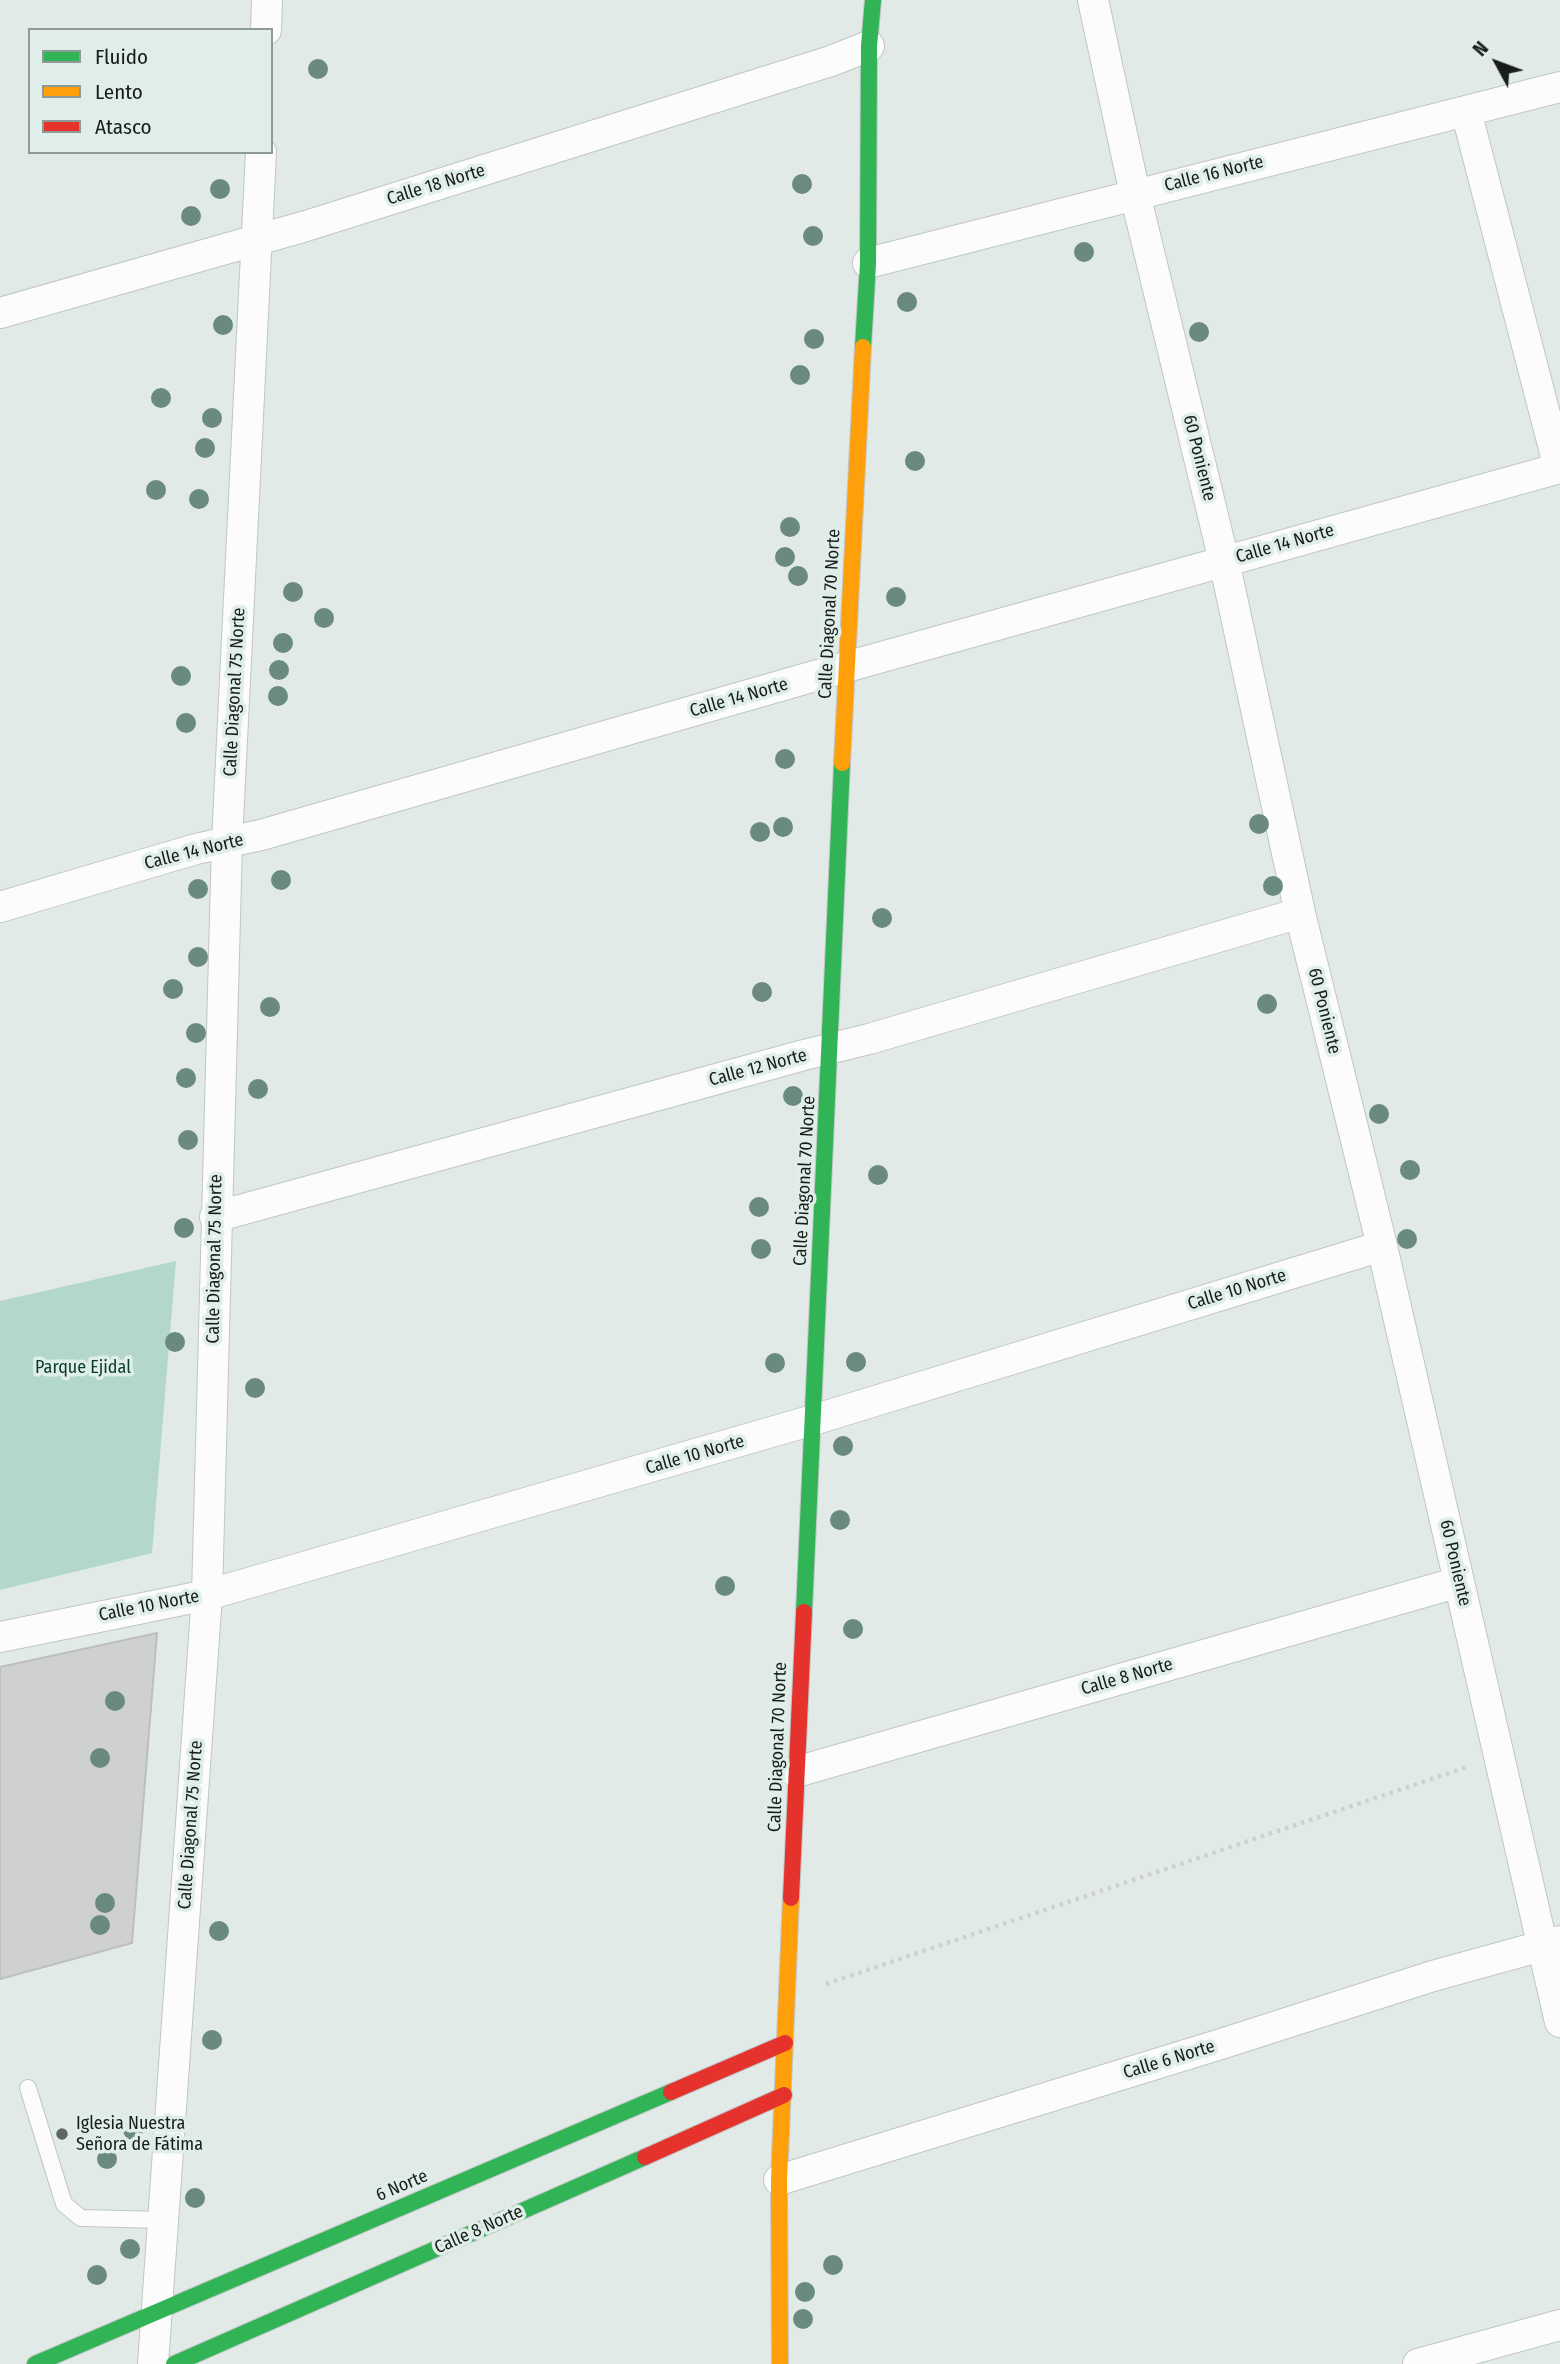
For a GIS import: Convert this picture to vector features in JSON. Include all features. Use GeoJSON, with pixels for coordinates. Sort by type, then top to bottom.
{"type":"FeatureCollection","features":[{"type":"Feature","properties":{"kind":"street"},"geometry":{"type":"LineString","coordinates":[[266,28],[267,0]]}},
{"type":"Feature","properties":{"kind":"street","name":"Calle Diagonal 70 Norte"},"geometry":{"type":"LineString","coordinates":[[780,2364],[779,2180],[846,667],[869,263],[869,46],[873,0]]}},
{"type":"Feature","properties":{"kind":"street","name":"60 Poniente"},"geometry":{"type":"LineString","coordinates":[[1093,0],[1135,194],[1224,561],[1300,913],[1382,1246],[1499,1756],[1551,1943],[1560,2022]]}},
{"type":"Feature","properties":{"kind":"street","name":"Calle 18 Norte"},"geometry":{"type":"LineString","coordinates":[[0,313],[306,226],[831,61],[869,46]]}},
{"type":"Feature","properties":{"kind":"street","name":"Calle 16 Norte"},"geometry":{"type":"LineString","coordinates":[[869,263],[1560,87]]}},
{"type":"Feature","properties":{"kind":"street"},"geometry":{"type":"LineString","coordinates":[[1466,111],[1560,468]]}},
{"type":"Feature","properties":{"kind":"street","name":"Calle Diagonal 75 Norte"},"geometry":{"type":"LineString","coordinates":[[153,2364],[207,1595],[227,842],[261,154]]}},
{"type":"Feature","properties":{"kind":"street","name":"Calle 14 Norte"},"geometry":{"type":"LineString","coordinates":[[0,907],[196,849],[261,835],[846,667],[1560,468]]}},
{"type":"Feature","properties":{"kind":"street","name":"Calle 12 Norte"},"geometry":{"type":"LineString","coordinates":[[215,1217],[831,1049],[1300,913]]}},
{"type":"Feature","properties":{"kind":"street","name":"Calle 10 Norte"},"geometry":{"type":"LineString","coordinates":[[0,1637],[207,1595],[813,1420],[1382,1246]]}},
{"type":"Feature","properties":{"kind":"street","name":"Calle 8 Norte"},"geometry":{"type":"LineString","coordinates":[[796,1772],[1459,1582]]}},
{"type":"Feature","properties":{"kind":"street","name":"Calle 6 Norte"},"geometry":{"type":"LineString","coordinates":[[779,2180],[1433,1976],[1551,1943]]}},
{"type":"Feature","properties":{"kind":"street","name":"6 Norte"},"geometry":{"type":"LineString","coordinates":[[35,2364],[785,2043]]}},
{"type":"Feature","properties":{"kind":"street","name":"Calle 8 Norte"},"geometry":{"type":"LineString","coordinates":[[174,2364],[784,2095]]}},
{"type":"Feature","properties":{"kind":"street"},"geometry":{"type":"LineString","coordinates":[[1418,2364],[1560,2325]]}},
{"type":"Feature","properties":{"kind":"lane"},"geometry":{"type":"LineString","coordinates":[[28,2088],[64,2204],[81,2218],[164,2220]]}},
{"type":"Feature","properties":{"kind":"path"},"geometry":{"type":"LineString","coordinates":[[789,1996],[1499,1756]]}},
{"type":"Feature","properties":{"kind":"green space","name":"Parque Ejidal"},"geometry":{"type":"Polygon","coordinates":[[[176,1261],[152,1553],[0,1590],[0,1301],[176,1261]]]}},
{"type":"Feature","properties":{"kind":"building"},"geometry":{"type":"Polygon","coordinates":[[[157,1633],[132,1943],[0,1979],[0,1667],[157,1633]]]}},
{"type":"Feature","properties":{"kind":"traffic: fast"},"geometry":{"type":"LineString","coordinates":[[863,347],[868,263],[869,46],[873,0]]}},
{"type":"Feature","properties":{"kind":"traffic: fast"},"geometry":{"type":"LineString","coordinates":[[804,1612],[842,763]]}},
{"type":"Feature","properties":{"kind":"traffic: fast"},"geometry":{"type":"LineString","coordinates":[[35,2364],[671,2092]]}},
{"type":"Feature","properties":{"kind":"traffic: fast"},"geometry":{"type":"LineString","coordinates":[[174,2364],[645,2157]]}},
{"type":"Feature","properties":{"kind":"traffic: slow"},"geometry":{"type":"LineString","coordinates":[[842,763],[863,347]]}},
{"type":"Feature","properties":{"kind":"traffic: slow"},"geometry":{"type":"LineString","coordinates":[[780,2364],[779,2180],[791,1898]]}},
{"type":"Feature","properties":{"kind":"traffic: jam"},"geometry":{"type":"LineString","coordinates":[[791,1898],[804,1612]]}},
{"type":"Feature","properties":{"kind":"traffic: jam"},"geometry":{"type":"LineString","coordinates":[[671,2092],[785,2043]]}},
{"type":"Feature","properties":{"kind":"traffic: jam"},"geometry":{"type":"LineString","coordinates":[[645,2157],[784,2095]]}},
{"type":"Feature","properties":{"kind":"place","name":"Iglesia Nuestra Señora de Fátima"},"geometry":{"type":"Point","coordinates":[62,2134]}}]}
